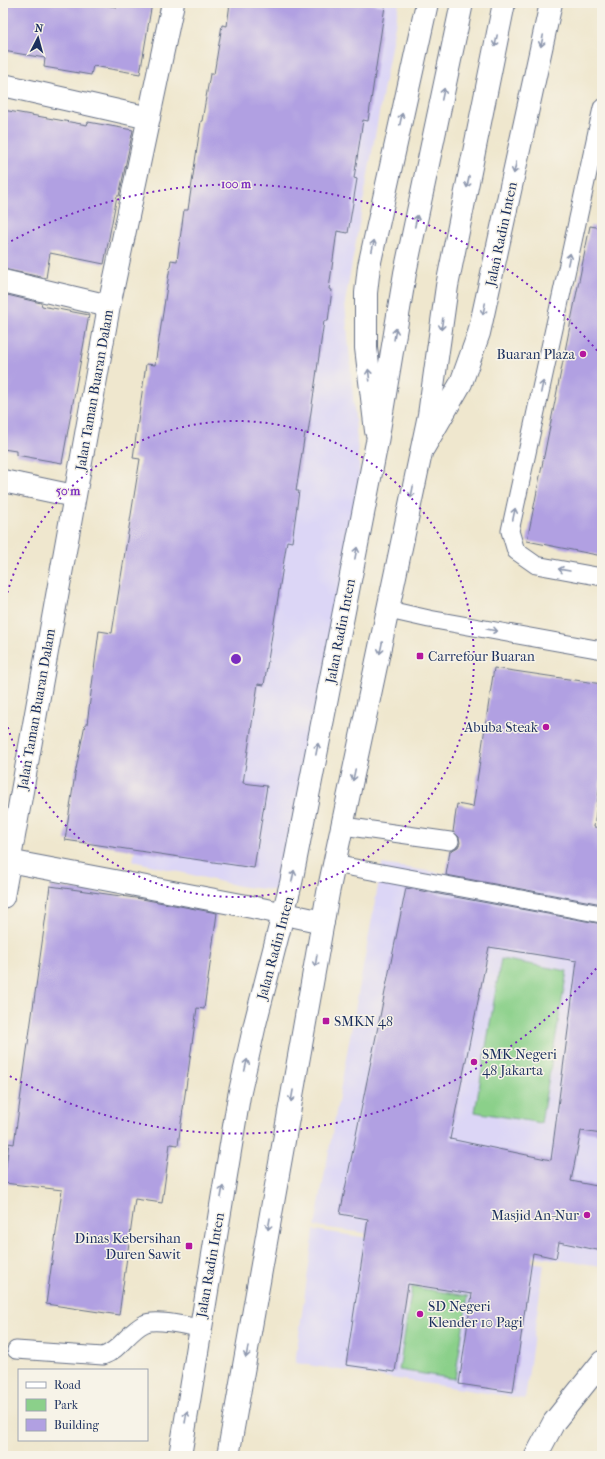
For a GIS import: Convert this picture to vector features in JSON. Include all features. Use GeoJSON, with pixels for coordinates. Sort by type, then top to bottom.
{"type":"FeatureCollection","features":[{"type":"Feature","properties":{"kind":"main road","name":"Jalan Taman Buaran Dalam"},"geometry":{"type":"LineString","coordinates":[[3,896],[6,861],[109,306],[173,3]]}},
{"type":"Feature","properties":{"kind":"main road","name":"Jalan Radin Inten"},"geometry":{"type":"LineString","coordinates":[[377,442],[366,348],[366,293],[369,266],[427,3]]}},
{"type":"Feature","properties":{"kind":"main road","name":"Jalan Radin Inten"},"geometry":{"type":"LineString","coordinates":[[180,1456],[239,1096],[255,1024],[284,914],[377,442],[405,273],[462,3]]}},
{"type":"Feature","properties":{"kind":"main road","name":"Jalan Radin Inten"},"geometry":{"type":"LineString","coordinates":[[228,1456],[334,864],[389,610],[429,415],[447,286],[504,3]]}},
{"type":"Feature","properties":{"kind":"main road","name":"Jalan Radin Inten"},"geometry":{"type":"LineString","coordinates":[[420,454],[461,383],[479,333],[551,3]]}},
{"type":"Feature","properties":{"kind":"main road"},"geometry":{"type":"LineString","coordinates":[[3,85],[149,118]]}},
{"type":"Feature","properties":{"kind":"main road"},"geometry":{"type":"LineString","coordinates":[[3,281],[109,306]]}},
{"type":"Feature","properties":{"kind":"main road"},"geometry":{"type":"LineString","coordinates":[[3,481],[74,496]]}},
{"type":"Feature","properties":{"kind":"main road"},"geometry":{"type":"LineString","coordinates":[[6,861],[323,922]]}},
{"type":"Feature","properties":{"kind":"main road"},"geometry":{"type":"LineString","coordinates":[[536,1456],[554,1422],[602,1362]]}},
{"type":"Feature","properties":{"kind":"lane"},"geometry":{"type":"LineString","coordinates":[[602,108],[510,531],[516,551],[536,565],[602,577]]}},
{"type":"Feature","properties":{"kind":"lane"},"geometry":{"type":"LineString","coordinates":[[389,610],[454,624],[602,650]]}},
{"type":"Feature","properties":{"kind":"lane"},"geometry":{"type":"LineString","coordinates":[[343,826],[450,841]]}},
{"type":"Feature","properties":{"kind":"lane"},"geometry":{"type":"LineString","coordinates":[[334,864],[601,914]]}},
{"type":"Feature","properties":{"kind":"lane"},"geometry":{"type":"LineString","coordinates":[[16,1350],[104,1356],[111,1354],[144,1324],[153,1322],[200,1328]]}},
{"type":"Feature","properties":{"kind":"shaded area"},"geometry":{"type":"Polygon","coordinates":[[[303,3],[399,3],[345,302],[362,499],[288,892],[239,886],[133,861],[303,3]]]}},
{"type":"Feature","properties":{"kind":"shaded area","name":"SMK Negeri 48 Jakarta"},"geometry":{"type":"Polygon","coordinates":[[[382,864],[602,898],[602,1266],[315,1226],[382,864]]]}},
{"type":"Feature","properties":{"kind":"shaded area","name":"SD Negeri Klender 10 Pagi"},"geometry":{"type":"Polygon","coordinates":[[[314,1230],[544,1264],[525,1399],[295,1363],[314,1230]]]}},
{"type":"Feature","properties":{"kind":"green space"},"geometry":{"type":"Polygon","coordinates":[[[501,959],[567,971],[541,1123],[475,1112],[501,959]]]}},
{"type":"Feature","properties":{"kind":"green space"},"geometry":{"type":"Polygon","coordinates":[[[412,1287],[468,1296],[455,1379],[399,1370],[412,1287]]]}},
{"type":"Feature","properties":{"kind":"building"},"geometry":{"type":"Polygon","coordinates":[[[3,3],[93,3],[117,7],[117,3],[152,3],[140,74],[93,66],[91,75],[44,67],[45,58],[3,51],[3,3]]]}},
{"type":"Feature","properties":{"kind":"building"},"geometry":{"type":"Polygon","coordinates":[[[230,3],[366,3],[385,6],[368,121],[363,120],[354,178],[357,179],[348,233],[337,231],[329,289],[332,290],[328,321],[324,321],[308,433],[305,433],[296,491],[299,491],[292,542],[287,541],[264,685],[258,684],[243,783],[267,786],[254,868],[65,840],[75,774],[85,724],[87,724],[99,631],[112,633],[140,459],[133,458],[146,364],[155,365],[171,260],[177,261],[184,210],[188,210],[201,121],[210,74],[214,74],[222,25],[227,26],[230,3]]]}},
{"type":"Feature","properties":{"kind":"building"},"geometry":{"type":"Polygon","coordinates":[[[3,110],[87,125],[88,122],[133,130],[119,196],[117,196],[104,264],[50,253],[46,278],[3,269],[3,110]]]}},
{"type":"Feature","properties":{"kind":"building","name":"Buaran Plaza"},"geometry":{"type":"Polygon","coordinates":[[[590,226],[602,228],[602,556],[527,541],[590,226]]]}},
{"type":"Feature","properties":{"kind":"building"},"geometry":{"type":"Polygon","coordinates":[[[3,294],[41,303],[42,306],[89,315],[62,463],[16,455],[16,451],[3,449],[3,294]]]}},
{"type":"Feature","properties":{"kind":"building"},"geometry":{"type":"Polygon","coordinates":[[[494,668],[602,684],[602,770],[594,827],[602,828],[602,904],[446,875],[450,851],[458,847],[460,843],[459,837],[453,832],[457,804],[473,807],[494,668]]]}},
{"type":"Feature","properties":{"kind":"building"},"geometry":{"type":"Polygon","coordinates":[[[50,886],[142,899],[217,913],[204,1009],[197,1008],[178,1145],[170,1144],[162,1203],[135,1199],[119,1315],[46,1304],[62,1190],[4,1183],[9,1143],[14,1144],[50,886]]]}},
{"type":"Feature","properties":{"kind":"building","name":"SMK Negeri 48 Jakarta"},"geometry":{"type":"Polygon","coordinates":[[[406,888],[602,924],[602,1134],[581,1131],[571,1181],[602,1187],[602,1251],[559,1242],[556,1258],[533,1253],[513,1392],[459,1384],[472,1294],[408,1284],[395,1372],[346,1365],[368,1219],[340,1214],[406,888]],[[489,947],[450,1139],[551,1160],[577,961],[489,947]]]}},
{"type":"Feature","properties":{"kind":"place","name":"Buaran Plaza"},"geometry":{"type":"Point","coordinates":[583,354]}},
{"type":"Feature","properties":{"kind":"place","name":"Carrefour Buaran"},"geometry":{"type":"Point","coordinates":[420,656]}},
{"type":"Feature","properties":{"kind":"place","name":"Abuba Steak"},"geometry":{"type":"Point","coordinates":[546,727]}},
{"type":"Feature","properties":{"kind":"place","name":"SMKN 48"},"geometry":{"type":"Point","coordinates":[326,1021]}},
{"type":"Feature","properties":{"kind":"place","name":"SMK Negeri 48 Jakarta"},"geometry":{"type":"Point","coordinates":[474,1062]}},
{"type":"Feature","properties":{"kind":"place","name":"Masjid An-Nur"},"geometry":{"type":"Point","coordinates":[587,1215]}},
{"type":"Feature","properties":{"kind":"place","name":"Dinas Kebersihan Duren Sawit"},"geometry":{"type":"Point","coordinates":[189,1246]}},
{"type":"Feature","properties":{"kind":"place","name":"SD Negeri Klender 10 Pagi"},"geometry":{"type":"Point","coordinates":[420,1314]}}]}
